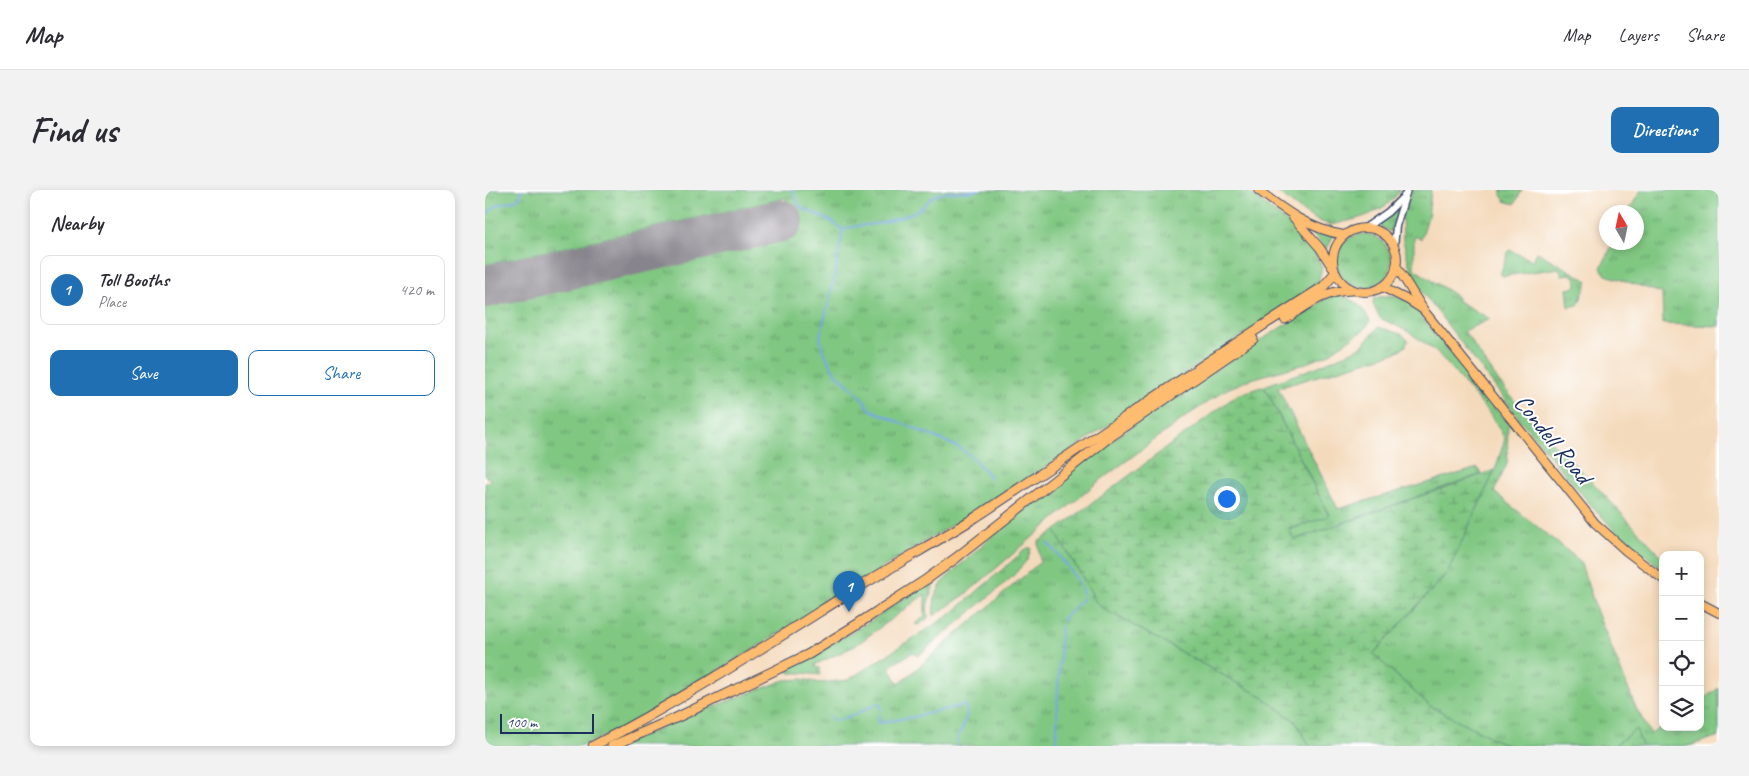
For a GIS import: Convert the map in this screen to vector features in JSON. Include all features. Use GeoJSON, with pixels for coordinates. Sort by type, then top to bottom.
{"type":"FeatureCollection","features":[{"type":"Feature","properties":{"kind":"highway"},"geometry":{"type":"LineString","coordinates":[[593,746],[711,680],[850,592],[975,517],[1099,436],[1205,363],[1323,288],[1334,271]]}},
{"type":"Feature","properties":{"kind":"highway"},"geometry":{"type":"LineString","coordinates":[[612,746],[678,717],[809,654],[941,568],[1067,469],[1165,398],[1257,336],[1321,296],[1332,292],[1353,290]]}},
{"type":"Feature","properties":{"kind":"main road"},"geometry":{"type":"LineString","coordinates":[[1258,190],[1290,214],[1329,233],[1344,235]]}},
{"type":"Feature","properties":{"kind":"main road"},"geometry":{"type":"LineString","coordinates":[[1290,214],[1320,248],[1334,271],[1345,285],[1353,290],[1364,293],[1382,287],[1393,274],[1396,266],[1397,259],[1394,247],[1390,240],[1379,231],[1357,228],[1344,235],[1335,247],[1333,254],[1334,271]]}},
{"type":"Feature","properties":{"kind":"main road"},"geometry":{"type":"LineString","coordinates":[[1396,266],[1425,312]]}},
{"type":"Feature","properties":{"kind":"main road"},"geometry":{"type":"LineString","coordinates":[[1382,287],[1408,300],[1425,312]]}},
{"type":"Feature","properties":{"kind":"main road","name":"Condell Road"},"geometry":{"type":"LineString","coordinates":[[1425,312],[1595,523],[1659,577]]}},
{"type":"Feature","properties":{"kind":"main road"},"geometry":{"type":"LineString","coordinates":[[1704,605],[1719,613]]}},
{"type":"Feature","properties":{"kind":"street"},"geometry":{"type":"LineString","coordinates":[[1365,228],[1388,212],[1406,192]]}},
{"type":"Feature","properties":{"kind":"street"},"geometry":{"type":"LineString","coordinates":[[1394,247],[1396,226],[1406,192]]}},
{"type":"Feature","properties":{"kind":"green space"},"geometry":{"type":"Polygon","coordinates":[[[485,190],[1246,190],[1305,237],[1322,268],[1319,279],[1321,283],[1041,470],[813,613],[621,729],[581,746],[485,746],[485,483],[492,480],[485,476],[485,304],[796,237],[786,198],[485,265],[485,190]]]}},
{"type":"Feature","properties":{"kind":"green space"},"geometry":{"type":"Polygon","coordinates":[[[1275,190],[1400,190],[1395,197],[1375,212],[1330,225],[1307,214],[1275,190]]]}},
{"type":"Feature","properties":{"kind":"green space"},"geometry":{"type":"Polygon","coordinates":[[[1413,190],[1431,190],[1428,217],[1421,239],[1414,236],[1414,269],[1455,295],[1458,301],[1490,319],[1464,331],[1499,382],[1534,424],[1596,486],[1659,554],[1659,566],[1618,534],[1590,504],[1522,422],[1413,280],[1403,240],[1402,216],[1413,190]]]}},
{"type":"Feature","properties":{"kind":"green space"},"geometry":{"type":"Polygon","coordinates":[[[1502,190],[1522,190],[1515,204],[1505,201],[1501,195],[1502,190]]]}},
{"type":"Feature","properties":{"kind":"green space"},"geometry":{"type":"Polygon","coordinates":[[[1641,190],[1719,190],[1719,326],[1663,324],[1662,293],[1606,275],[1601,268],[1610,250],[1644,250],[1644,205],[1632,205],[1641,190]]]}},
{"type":"Feature","properties":{"kind":"green space"},"geometry":{"type":"Polygon","coordinates":[[[1400,206],[1390,232],[1378,225],[1400,206]]]}},
{"type":"Feature","properties":{"kind":"green space"},"geometry":{"type":"Polygon","coordinates":[[[1304,224],[1333,236],[1327,250],[1304,224]]]}},
{"type":"Feature","properties":{"kind":"green space"},"geometry":{"type":"Polygon","coordinates":[[[1359,234],[1369,234],[1379,238],[1387,246],[1391,261],[1387,276],[1379,284],[1369,288],[1359,288],[1349,284],[1341,276],[1337,266],[1337,256],[1341,246],[1349,238],[1359,234]]]}},
{"type":"Feature","properties":{"kind":"green space"},"geometry":{"type":"Polygon","coordinates":[[[1509,250],[1532,260],[1537,252],[1588,281],[1578,305],[1569,307],[1567,289],[1573,288],[1576,285],[1576,278],[1570,274],[1562,275],[1559,268],[1505,276],[1500,275],[1509,250]]]}},
{"type":"Feature","properties":{"kind":"green space"},"geometry":{"type":"Polygon","coordinates":[[[1342,295],[1362,308],[1370,321],[1365,329],[1327,355],[1301,365],[1251,379],[1227,389],[1184,418],[1094,485],[966,594],[933,616],[935,596],[944,580],[1023,508],[1073,468],[1185,389],[1330,296],[1342,295]]]}},
{"type":"Feature","properties":{"kind":"green space"},"geometry":{"type":"Polygon","coordinates":[[[1392,295],[1410,302],[1508,424],[1507,464],[1494,492],[1580,561],[1597,612],[1636,708],[1651,734],[1659,729],[1659,731],[1704,731],[1704,698],[1719,688],[1719,736],[1689,746],[1642,746],[1636,729],[1614,746],[1508,746],[1430,706],[1373,654],[1447,573],[1495,470],[1505,439],[1493,418],[1438,353],[1409,332],[1380,318],[1373,304],[1374,298],[1392,295]]]}},
{"type":"Feature","properties":{"kind":"green space"},"geometry":{"type":"Polygon","coordinates":[[[1378,327],[1401,334],[1408,340],[1405,347],[1394,353],[1278,388],[1338,509],[1478,468],[1482,474],[1294,540],[1289,530],[1329,515],[1264,386],[1319,366],[1361,347],[1378,327]]]}},
{"type":"Feature","properties":{"kind":"green space"},"geometry":{"type":"Polygon","coordinates":[[[1264,386],[1329,516],[1289,529],[1294,540],[1495,470],[1447,573],[1373,654],[1430,706],[1508,746],[1310,746],[1296,722],[1264,698],[1104,609],[1095,601],[1055,531],[1237,395],[1264,386]]]}},
{"type":"Feature","properties":{"kind":"green space"},"geometry":{"type":"Polygon","coordinates":[[[1055,531],[1095,601],[1104,609],[1264,698],[1296,722],[1310,746],[620,746],[693,714],[785,680],[802,679],[820,683],[848,680],[951,614],[1027,548],[1031,548],[1028,559],[1011,578],[918,656],[913,652],[889,667],[899,684],[1040,562],[1038,542],[1055,531]]]}},
{"type":"Feature","properties":{"kind":"green space"},"geometry":{"type":"Polygon","coordinates":[[[932,579],[934,584],[927,606],[928,618],[919,625],[915,624],[925,616],[925,594],[855,646],[816,664],[815,667],[820,668],[820,675],[789,673],[788,670],[874,619],[932,579]]]}},
{"type":"Feature","properties":{"kind":"green space"},"geometry":{"type":"Polygon","coordinates":[[[1636,729],[1642,746],[1614,746],[1636,729]]]}},
{"type":"Feature","properties":{"kind":"waterway"},"geometry":{"type":"LineString","coordinates":[[485,211],[487,213],[497,205],[517,199],[521,196],[521,190]]}},
{"type":"Feature","properties":{"kind":"waterway"},"geometry":{"type":"LineString","coordinates":[[792,190],[800,207],[833,222],[843,230]]}},
{"type":"Feature","properties":{"kind":"waterway"},"geometry":{"type":"LineString","coordinates":[[843,230],[881,223],[905,216],[918,210],[936,195],[979,190]]}},
{"type":"Feature","properties":{"kind":"waterway"},"geometry":{"type":"LineString","coordinates":[[843,230],[833,284],[820,336],[822,348],[835,373],[855,391],[871,410],[958,447],[972,457],[991,478]]}},
{"type":"Feature","properties":{"kind":"waterway"},"geometry":{"type":"LineString","coordinates":[[1048,543],[1069,569],[1079,585],[1083,597],[1062,621]]}},
{"type":"Feature","properties":{"kind":"waterway"},"geometry":{"type":"LineString","coordinates":[[1056,746],[1061,625]]}},
{"type":"Feature","properties":{"kind":"waterway"},"geometry":{"type":"LineString","coordinates":[[830,716],[834,721],[840,720],[879,703],[881,709]]}},
{"type":"Feature","properties":{"kind":"waterway"},"geometry":{"type":"LineString","coordinates":[[880,714],[879,723],[964,705],[967,715],[956,746]]}},
{"type":"Feature","properties":{"kind":"runway"},"geometry":{"type":"LineString","coordinates":[[485,287],[782,221]]}},
{"type":"Feature","properties":{"kind":"place","name":"Toll Booths"},"geometry":{"type":"Point","coordinates":[849,612]}}]}
